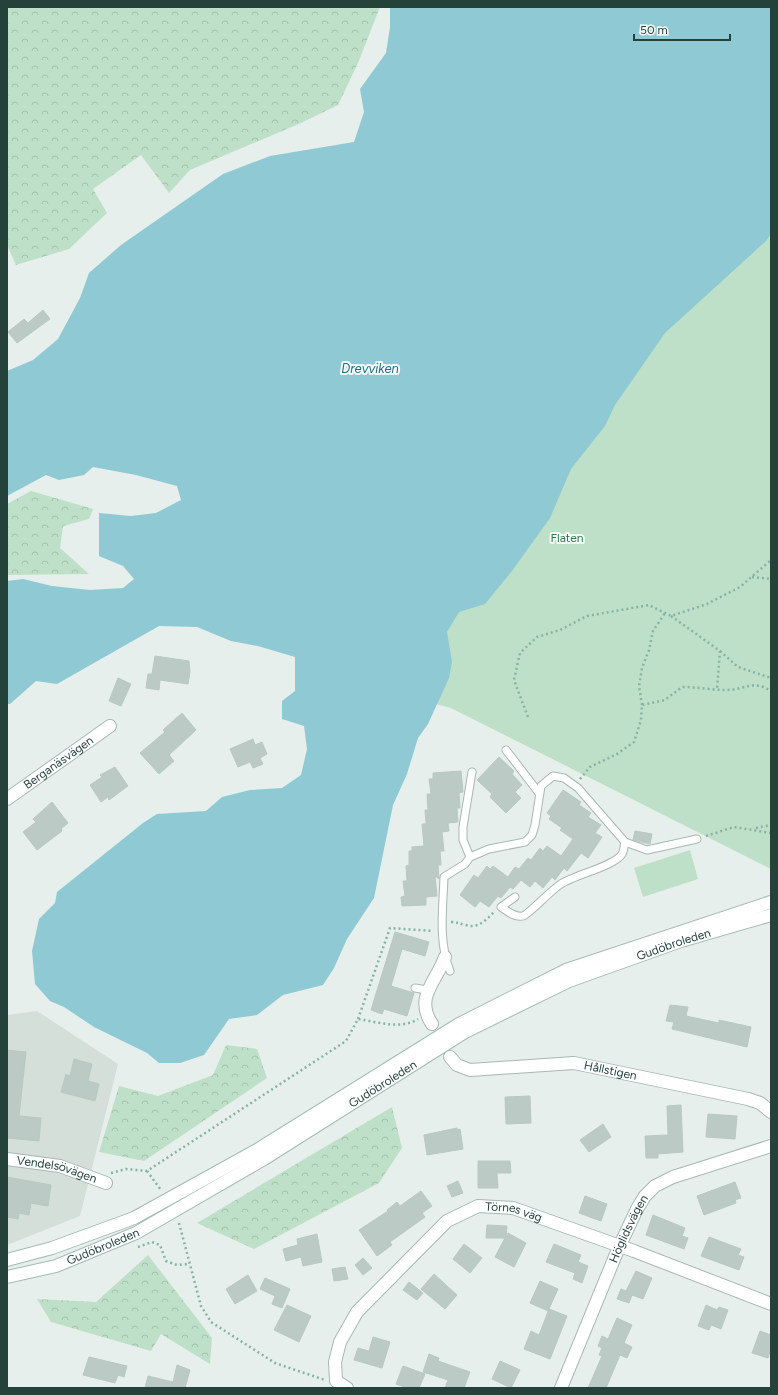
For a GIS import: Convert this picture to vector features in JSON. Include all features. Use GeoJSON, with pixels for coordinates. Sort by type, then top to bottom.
{"type":"FeatureCollection","features":[{"type":"Feature","properties":{"kind":"main road","name":"Berganäsvägen"},"geometry":{"type":"LineString","coordinates":[[7,799],[110,726]]}},
{"type":"Feature","properties":{"kind":"main road","name":"Gudöbroleden"},"geometry":{"type":"LineString","coordinates":[[7,1260],[52,1248],[134,1218],[257,1150],[459,1024],[566,970],[771,902]]}},
{"type":"Feature","properties":{"kind":"main road","name":"Gudöbroleden"},"geometry":{"type":"LineString","coordinates":[[7,1277],[56,1266],[136,1232],[264,1159],[465,1032],[569,981],[681,941],[771,915]]}},
{"type":"Feature","properties":{"kind":"main road"},"geometry":{"type":"LineString","coordinates":[[428,1020],[421,989],[441,969],[445,957]]}},
{"type":"Feature","properties":{"kind":"main road","name":"Hållstigen"},"geometry":{"type":"LineString","coordinates":[[450,1057],[457,1065],[470,1070],[574,1063],[748,1098],[760,1103],[771,1112]]}},
{"type":"Feature","properties":{"kind":"main road","name":"Höglidsvägen"},"geometry":{"type":"LineString","coordinates":[[561,1388],[619,1247],[637,1209],[655,1186],[673,1176],[771,1146]]}},
{"type":"Feature","properties":{"kind":"main road","name":"Vendelsövägen"},"geometry":{"type":"LineString","coordinates":[[7,1159],[60,1166],[106,1183]]}},
{"type":"Feature","properties":{"kind":"main road","name":"Törnes väg"},"geometry":{"type":"LineString","coordinates":[[336,1381],[335,1362],[340,1342],[357,1312],[447,1221],[478,1206],[513,1208],[771,1304]]}},
{"type":"Feature","properties":{"kind":"main road"},"geometry":{"type":"LineString","coordinates":[[336,1381],[347,1388]]}},
{"type":"Feature","properties":{"kind":"lane"},"geometry":{"type":"LineString","coordinates":[[506,750],[539,793]]}},
{"type":"Feature","properties":{"kind":"lane"},"geometry":{"type":"LineString","coordinates":[[470,857],[464,840],[463,827],[472,772]]}},
{"type":"Feature","properties":{"kind":"lane"},"geometry":{"type":"LineString","coordinates":[[450,971],[445,957],[441,931],[444,877],[464,864],[470,857],[489,849],[526,842],[532,835],[535,825],[541,786],[553,776],[564,778],[575,786],[624,842],[647,850],[697,839]]}},
{"type":"Feature","properties":{"kind":"lane"},"geometry":{"type":"LineString","coordinates":[[515,897],[501,907],[513,915],[521,916],[527,914],[544,897],[561,884],[614,861],[622,854],[624,842]]}},
{"type":"Feature","properties":{"kind":"path"},"geometry":{"type":"LineString","coordinates":[[671,616],[707,604],[740,586],[771,560]]}},
{"type":"Feature","properties":{"kind":"path"},"geometry":{"type":"LineString","coordinates":[[751,577],[771,579]]}},
{"type":"Feature","properties":{"kind":"path"},"geometry":{"type":"LineString","coordinates":[[528,717],[514,680],[520,653],[537,637],[560,630],[587,616],[649,605],[671,616],[720,651],[738,667],[771,678]]}},
{"type":"Feature","properties":{"kind":"path"},"geometry":{"type":"LineString","coordinates":[[575,786],[590,767],[617,754],[634,742],[641,720],[642,705],[639,686],[642,668],[649,650],[653,631],[665,613]]}},
{"type":"Feature","properties":{"kind":"path"},"geometry":{"type":"LineString","coordinates":[[717,689],[720,651]]}},
{"type":"Feature","properties":{"kind":"path"},"geometry":{"type":"LineString","coordinates":[[642,705],[665,700],[682,687],[727,690],[752,684],[764,686],[771,691]]}},
{"type":"Feature","properties":{"kind":"path"},"geometry":{"type":"LineString","coordinates":[[752,829],[771,825]]}},
{"type":"Feature","properties":{"kind":"path"},"geometry":{"type":"LineString","coordinates":[[697,839],[734,827],[771,833]]}},
{"type":"Feature","properties":{"kind":"path"},"geometry":{"type":"LineString","coordinates":[[442,922],[458,922],[468,926],[480,925],[501,907]]}},
{"type":"Feature","properties":{"kind":"path"},"geometry":{"type":"LineString","coordinates":[[92,1178],[126,1169],[147,1171],[346,1041],[358,1019],[390,928],[441,931]]}},
{"type":"Feature","properties":{"kind":"path"},"geometry":{"type":"LineString","coordinates":[[358,1019],[394,1025],[428,1020]]}},
{"type":"Feature","properties":{"kind":"path"},"geometry":{"type":"LineString","coordinates":[[147,1171],[162,1192]]}},
{"type":"Feature","properties":{"kind":"path"},"geometry":{"type":"LineString","coordinates":[[184,1217],[178,1222],[201,1306],[211,1322],[275,1363],[330,1382],[336,1381]]}},
{"type":"Feature","properties":{"kind":"path"},"geometry":{"type":"LineString","coordinates":[[130,1250],[152,1242],[160,1245],[166,1261],[177,1265],[189,1264]]}},
{"type":"Feature","properties":{"kind":"shaded area"},"geometry":{"type":"Polygon","coordinates":[[[37,1011],[118,1064],[80,1216],[7,1245],[7,1015],[37,1011]]]}},
{"type":"Feature","properties":{"kind":"green space"},"geometry":{"type":"Polygon","coordinates":[[[7,7],[380,7],[358,63],[338,105],[301,123],[190,170],[169,193],[141,155],[93,189],[107,213],[69,249],[16,265],[7,245],[7,7]]]}},
{"type":"Feature","properties":{"kind":"green space","name":"Flaten"},"geometry":{"type":"Polygon","coordinates":[[[771,7],[771,869],[451,708],[360,684],[771,7]]]}},
{"type":"Feature","properties":{"kind":"green space"},"geometry":{"type":"Polygon","coordinates":[[[31,491],[93,509],[89,519],[63,526],[60,548],[89,574],[7,575],[7,504],[31,491]]]}},
{"type":"Feature","properties":{"kind":"green space"},"geometry":{"type":"Polygon","coordinates":[[[690,850],[698,879],[643,897],[634,868],[690,850]]]}},
{"type":"Feature","properties":{"kind":"green space"},"geometry":{"type":"Polygon","coordinates":[[[226,1045],[257,1049],[267,1078],[144,1161],[99,1152],[119,1086],[158,1096],[213,1075],[226,1045]]]}},
{"type":"Feature","properties":{"kind":"green space"},"geometry":{"type":"Polygon","coordinates":[[[392,1107],[402,1148],[379,1183],[254,1249],[197,1223],[392,1107]]]}},
{"type":"Feature","properties":{"kind":"green space"},"geometry":{"type":"Polygon","coordinates":[[[148,1255],[212,1338],[210,1364],[161,1334],[151,1351],[51,1322],[37,1299],[96,1302],[148,1255]]]}},
{"type":"Feature","properties":{"kind":"water","name":"Drevviken"},"geometry":{"type":"Polygon","coordinates":[[[390,7],[771,7],[771,234],[766,241],[665,333],[615,405],[605,426],[571,469],[550,518],[512,571],[485,604],[459,612],[447,632],[452,662],[449,678],[428,724],[418,738],[407,774],[393,805],[374,898],[347,939],[334,968],[323,985],[283,995],[257,1015],[229,1019],[204,1055],[180,1063],[159,1063],[147,1053],[94,1027],[64,1007],[50,1001],[35,984],[32,951],[39,919],[55,903],[57,892],[143,823],[157,814],[206,811],[222,797],[250,790],[282,788],[301,775],[307,749],[304,726],[282,719],[282,701],[295,691],[295,657],[258,646],[231,641],[197,627],[159,626],[57,684],[36,681],[10,704],[7,704],[7,581],[23,579],[52,586],[90,590],[123,588],[134,579],[123,566],[99,556],[99,513],[131,516],[156,513],[181,500],[177,486],[136,475],[93,467],[84,475],[59,480],[46,475],[7,496],[7,371],[33,360],[58,339],[80,298],[89,273],[121,245],[223,174],[270,156],[354,142],[364,112],[360,89],[386,53],[390,27],[390,7]]]}},
{"type":"Feature","properties":{"kind":"building"},"geometry":{"type":"Polygon","coordinates":[[[43,310],[50,319],[17,343],[8,332],[24,319],[28,323],[43,310]]]}},
{"type":"Feature","properties":{"kind":"building"},"geometry":{"type":"Polygon","coordinates":[[[155,656],[189,661],[190,672],[188,684],[160,680],[159,690],[146,688],[148,674],[152,674],[155,656]]]}},
{"type":"Feature","properties":{"kind":"building"},"geometry":{"type":"Polygon","coordinates":[[[118,678],[131,684],[121,706],[109,701],[118,678]]]}},
{"type":"Feature","properties":{"kind":"building"},"geometry":{"type":"Polygon","coordinates":[[[182,713],[196,730],[169,755],[174,761],[159,774],[140,753],[165,732],[163,730],[182,713]]]}},
{"type":"Feature","properties":{"kind":"building"},"geometry":{"type":"Polygon","coordinates":[[[253,739],[255,745],[262,742],[267,754],[260,758],[263,764],[253,768],[250,762],[238,767],[230,749],[253,739]]]}},
{"type":"Feature","properties":{"kind":"building"},"geometry":{"type":"Polygon","coordinates":[[[499,757],[514,771],[512,774],[522,785],[515,792],[521,798],[506,813],[490,797],[492,794],[477,780],[499,757]]]}},
{"type":"Feature","properties":{"kind":"building"},"geometry":{"type":"Polygon","coordinates":[[[115,767],[128,786],[109,800],[108,797],[101,802],[90,785],[102,777],[100,775],[115,767]]]}},
{"type":"Feature","properties":{"kind":"building"},"geometry":{"type":"Polygon","coordinates":[[[461,771],[463,792],[459,793],[460,808],[457,808],[458,822],[448,823],[449,831],[442,832],[444,851],[440,851],[441,865],[438,865],[439,879],[435,876],[437,896],[426,897],[426,905],[402,906],[401,897],[405,896],[403,881],[407,881],[406,866],[409,865],[409,851],[412,851],[412,847],[424,846],[422,824],[426,824],[425,810],[428,810],[427,794],[431,794],[429,779],[433,779],[433,773],[461,771]]]}},
{"type":"Feature","properties":{"kind":"building"},"geometry":{"type":"Polygon","coordinates":[[[563,790],[581,802],[579,805],[591,813],[588,817],[601,825],[595,833],[602,837],[588,858],[581,853],[567,871],[564,868],[555,880],[552,877],[543,888],[535,881],[530,887],[521,880],[513,889],[510,887],[501,898],[498,896],[489,907],[480,901],[475,907],[460,895],[474,875],[478,878],[487,866],[490,869],[493,866],[508,877],[515,867],[519,869],[528,858],[531,860],[540,848],[543,851],[547,846],[561,856],[573,839],[560,830],[562,828],[549,819],[551,816],[547,813],[563,790]]]}},
{"type":"Feature","properties":{"kind":"building"},"geometry":{"type":"Polygon","coordinates":[[[52,802],[68,823],[61,829],[62,831],[37,850],[23,832],[36,822],[33,819],[52,802]]]}},
{"type":"Feature","properties":{"kind":"building"},"geometry":{"type":"Polygon","coordinates":[[[635,831],[652,834],[650,844],[633,840],[635,831]]]}},
{"type":"Feature","properties":{"kind":"building"},"geometry":{"type":"Polygon","coordinates":[[[395,932],[429,942],[425,956],[402,949],[391,986],[414,993],[407,1016],[384,1009],[382,1014],[371,1010],[395,932]]]}},
{"type":"Feature","properties":{"kind":"building"},"geometry":{"type":"Polygon","coordinates":[[[670,1005],[688,1007],[686,1016],[719,1023],[719,1020],[751,1027],[747,1047],[672,1029],[674,1022],[666,1021],[670,1005]]]}},
{"type":"Feature","properties":{"kind":"building"},"geometry":{"type":"Polygon","coordinates":[[[7,1050],[26,1052],[19,1116],[41,1118],[39,1141],[7,1138],[7,1050]]]}},
{"type":"Feature","properties":{"kind":"building"},"geometry":{"type":"Polygon","coordinates":[[[74,1059],[92,1064],[88,1081],[99,1084],[95,1101],[61,1092],[66,1074],[70,1076],[74,1059]]]}},
{"type":"Feature","properties":{"kind":"building"},"geometry":{"type":"Polygon","coordinates":[[[530,1096],[531,1123],[506,1124],[505,1097],[530,1096]]]}},
{"type":"Feature","properties":{"kind":"building"},"geometry":{"type":"Polygon","coordinates":[[[681,1105],[683,1152],[658,1154],[658,1158],[646,1158],[645,1136],[668,1135],[667,1106],[681,1105]]]}},
{"type":"Feature","properties":{"kind":"building"},"geometry":{"type":"Polygon","coordinates":[[[708,1114],[737,1116],[735,1139],[706,1137],[708,1114]]]}},
{"type":"Feature","properties":{"kind":"building"},"geometry":{"type":"Polygon","coordinates":[[[603,1124],[611,1137],[589,1152],[580,1140],[603,1124]]]}},
{"type":"Feature","properties":{"kind":"building"},"geometry":{"type":"Polygon","coordinates":[[[457,1128],[457,1130],[460,1129],[463,1149],[427,1155],[424,1135],[457,1128]]]}},
{"type":"Feature","properties":{"kind":"building"},"geometry":{"type":"Polygon","coordinates":[[[478,1161],[510,1161],[511,1173],[497,1173],[498,1188],[478,1188],[478,1161]]]}},
{"type":"Feature","properties":{"kind":"building"},"geometry":{"type":"Polygon","coordinates":[[[7,1177],[51,1185],[48,1206],[31,1203],[29,1215],[19,1213],[18,1219],[7,1217],[7,1177]]]}},
{"type":"Feature","properties":{"kind":"building"},"geometry":{"type":"Polygon","coordinates":[[[458,1181],[463,1193],[452,1197],[447,1186],[458,1181]]]}},
{"type":"Feature","properties":{"kind":"building"},"geometry":{"type":"Polygon","coordinates":[[[735,1182],[741,1198],[735,1200],[736,1203],[704,1215],[697,1196],[735,1182]]]}},
{"type":"Feature","properties":{"kind":"building"},"geometry":{"type":"Polygon","coordinates":[[[421,1191],[432,1206],[422,1213],[425,1217],[390,1242],[392,1245],[377,1256],[359,1230],[388,1211],[387,1210],[397,1202],[400,1206],[421,1191]]]}},
{"type":"Feature","properties":{"kind":"building"},"geometry":{"type":"Polygon","coordinates":[[[585,1196],[607,1204],[601,1221],[579,1213],[585,1196]]]}},
{"type":"Feature","properties":{"kind":"building"},"geometry":{"type":"Polygon","coordinates":[[[653,1215],[685,1228],[682,1236],[688,1238],[684,1249],[646,1235],[653,1215]]]}},
{"type":"Feature","properties":{"kind":"building"},"geometry":{"type":"Polygon","coordinates":[[[487,1225],[507,1226],[506,1237],[508,1233],[526,1243],[514,1267],[495,1257],[505,1238],[486,1238],[487,1225]]]}},
{"type":"Feature","properties":{"kind":"building"},"geometry":{"type":"Polygon","coordinates":[[[317,1234],[322,1262],[303,1266],[301,1257],[286,1261],[283,1249],[298,1245],[297,1239],[317,1234]]]}},
{"type":"Feature","properties":{"kind":"building"},"geometry":{"type":"Polygon","coordinates":[[[709,1237],[741,1249],[738,1255],[744,1257],[739,1270],[701,1256],[709,1237]]]}},
{"type":"Feature","properties":{"kind":"building"},"geometry":{"type":"Polygon","coordinates":[[[464,1244],[482,1258],[470,1273],[453,1259],[464,1244]]]}},
{"type":"Feature","properties":{"kind":"building"},"geometry":{"type":"Polygon","coordinates":[[[554,1244],[581,1255],[578,1262],[588,1266],[582,1283],[573,1279],[575,1273],[546,1262],[554,1244]]]}},
{"type":"Feature","properties":{"kind":"building"},"geometry":{"type":"Polygon","coordinates":[[[363,1258],[372,1268],[363,1275],[355,1265],[363,1258]]]}},
{"type":"Feature","properties":{"kind":"building"},"geometry":{"type":"Polygon","coordinates":[[[345,1267],[348,1279],[334,1281],[332,1269],[345,1267]]]}},
{"type":"Feature","properties":{"kind":"building"},"geometry":{"type":"Polygon","coordinates":[[[636,1271],[652,1278],[643,1299],[632,1295],[629,1303],[617,1299],[621,1289],[626,1291],[636,1271]]]}},
{"type":"Feature","properties":{"kind":"building"},"geometry":{"type":"Polygon","coordinates":[[[434,1274],[457,1295],[445,1309],[421,1289],[434,1274]]]}},
{"type":"Feature","properties":{"kind":"building"},"geometry":{"type":"Polygon","coordinates":[[[248,1275],[257,1291],[235,1304],[226,1289],[248,1275]]]}},
{"type":"Feature","properties":{"kind":"building"},"geometry":{"type":"Polygon","coordinates":[[[265,1278],[290,1289],[282,1308],[272,1304],[275,1296],[260,1289],[265,1278]]]}},
{"type":"Feature","properties":{"kind":"building"},"geometry":{"type":"Polygon","coordinates":[[[540,1281],[558,1289],[548,1311],[530,1303],[540,1281]]]}},
{"type":"Feature","properties":{"kind":"building"},"geometry":{"type":"Polygon","coordinates":[[[409,1282],[423,1293],[417,1300],[403,1290],[409,1282]]]}},
{"type":"Feature","properties":{"kind":"building"},"geometry":{"type":"Polygon","coordinates":[[[287,1305],[311,1316],[299,1342],[274,1330],[287,1305]]]}},
{"type":"Feature","properties":{"kind":"building"},"geometry":{"type":"Polygon","coordinates":[[[706,1305],[717,1310],[719,1307],[728,1310],[721,1329],[711,1325],[709,1330],[698,1326],[706,1305]]]}},
{"type":"Feature","properties":{"kind":"building"},"geometry":{"type":"Polygon","coordinates":[[[549,1309],[567,1316],[550,1359],[524,1349],[531,1331],[539,1335],[549,1309]]]}},
{"type":"Feature","properties":{"kind":"building"},"geometry":{"type":"Polygon","coordinates":[[[617,1318],[632,1325],[624,1343],[632,1347],[627,1358],[620,1355],[606,1388],[588,1388],[602,1356],[599,1355],[602,1348],[598,1346],[602,1336],[608,1339],[617,1318]]]}},
{"type":"Feature","properties":{"kind":"building"},"geometry":{"type":"Polygon","coordinates":[[[760,1331],[771,1335],[771,1348],[768,1358],[752,1353],[760,1331]]]}},
{"type":"Feature","properties":{"kind":"building"},"geometry":{"type":"Polygon","coordinates":[[[373,1337],[390,1342],[382,1368],[354,1360],[358,1348],[369,1351],[373,1337]]]}},
{"type":"Feature","properties":{"kind":"building"},"geometry":{"type":"Polygon","coordinates":[[[429,1354],[439,1358],[438,1361],[470,1372],[464,1388],[445,1388],[448,1380],[423,1372],[429,1354]]]}},
{"type":"Feature","properties":{"kind":"building"},"geometry":{"type":"Polygon","coordinates":[[[89,1357],[127,1366],[124,1377],[118,1375],[115,1383],[83,1375],[89,1357]]]}},
{"type":"Feature","properties":{"kind":"building"},"geometry":{"type":"Polygon","coordinates":[[[500,1361],[520,1370],[511,1388],[492,1379],[500,1361]]]}},
{"type":"Feature","properties":{"kind":"building"},"geometry":{"type":"Polygon","coordinates":[[[177,1365],[190,1370],[185,1388],[145,1388],[148,1376],[173,1382],[177,1365]]]}},
{"type":"Feature","properties":{"kind":"building"},"geometry":{"type":"Polygon","coordinates":[[[403,1366],[425,1374],[419,1388],[408,1388],[396,1384],[403,1366]]]}}]}
